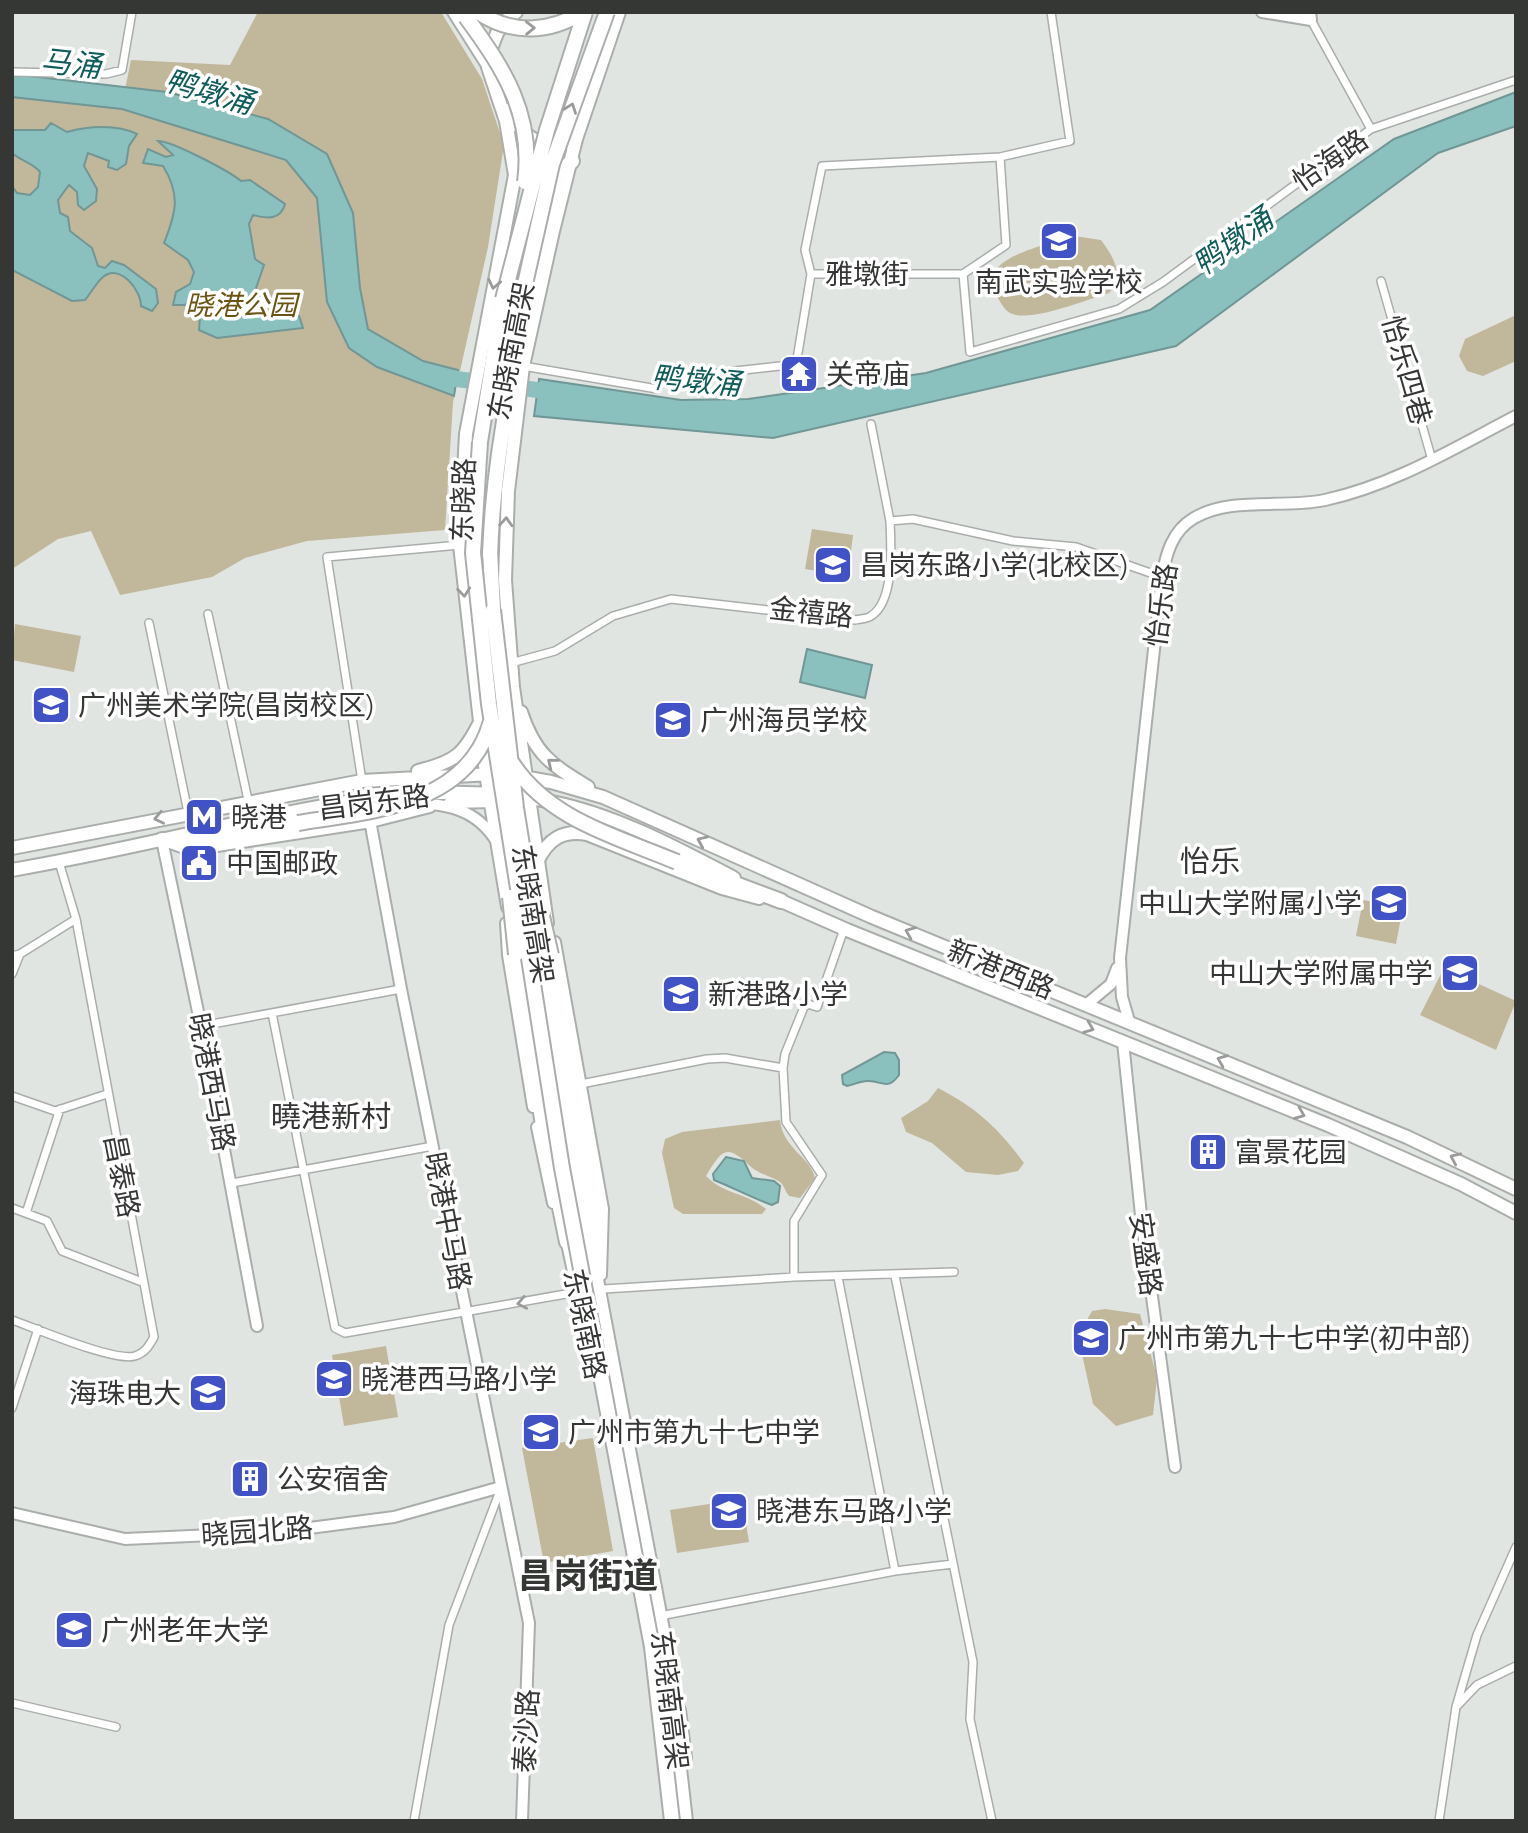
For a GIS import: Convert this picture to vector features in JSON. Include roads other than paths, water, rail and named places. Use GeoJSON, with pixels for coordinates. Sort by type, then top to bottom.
{"type":"FeatureCollection","features":[{"type":"Feature","properties":{"kind":"highway"},"geometry":{"type":"LineString","coordinates":[[463,12],[509,81],[526,131],[527,170],[508,276]]}},
{"type":"Feature","properties":{"kind":"highway"},"geometry":{"type":"LineString","coordinates":[[478,12],[500,24],[530,29],[562,24],[584,12]]}},
{"type":"Feature","properties":{"kind":"highway","name":"东晓南高架"},"geometry":{"type":"LineString","coordinates":[[584,12],[547,130],[484,363],[478,404],[480,442],[473,553],[489,704],[509,799],[665,1646],[685,1821]]}},
{"type":"Feature","properties":{"kind":"highway","name":"东晓南高架"},"geometry":{"type":"LineString","coordinates":[[607,12],[552,164],[516,316],[495,434],[490,493],[490,556],[509,799],[562,1168],[652,1647],[673,1821]]}},
{"type":"Feature","properties":{"kind":"highway"},"geometry":{"type":"LineString","coordinates":[[490,556],[498,453],[534,278],[559,174],[572,161]]}},
{"type":"Feature","properties":{"kind":"highway"},"geometry":{"type":"LineString","coordinates":[[162,840],[206,839],[408,803],[440,788],[462,769],[484,739],[494,706],[496,673],[493,610]]}},
{"type":"Feature","properties":{"kind":"highway"},"geometry":{"type":"LineString","coordinates":[[489,704],[507,755],[526,782],[546,802],[581,821],[677,862],[781,901]]}},
{"type":"Feature","properties":{"kind":"highway"},"geometry":{"type":"LineString","coordinates":[[509,799],[516,954],[545,1134],[567,1242]]}},
{"type":"Feature","properties":{"kind":"highway"},"geometry":{"type":"LineString","coordinates":[[509,799],[551,955],[602,1282]]}},
{"type":"Feature","properties":{"kind":"main road"},"geometry":{"type":"LineString","coordinates":[[516,12],[505,21],[497,33],[488,67],[500,97],[520,131],[533,140],[562,144],[576,139]]}},
{"type":"Feature","properties":{"kind":"main road"},"geometry":{"type":"LineString","coordinates":[[584,12],[598,23],[605,51]]}},
{"type":"Feature","properties":{"kind":"main road","name":"东晓路"},"geometry":{"type":"LineString","coordinates":[[478,404],[466,434],[460,545],[481,720],[484,775],[509,799],[525,780],[513,687],[505,551],[515,419],[523,370],[576,139],[620,12]]}},
{"type":"Feature","properties":{"kind":"main road"},"geometry":{"type":"LineString","coordinates":[[484,363],[514,190],[514,162],[500,97]]}},
{"type":"Feature","properties":{"kind":"main road"},"geometry":{"type":"LineString","coordinates":[[513,687],[530,736],[544,758],[610,800]]}},
{"type":"Feature","properties":{"kind":"main road"},"geometry":{"type":"LineString","coordinates":[[396,777],[446,764],[456,758],[466,749],[481,720]]}},
{"type":"Feature","properties":{"kind":"main road","name":"昌岗东路"},"geometry":{"type":"LineString","coordinates":[[12,848],[248,800],[362,781],[396,777],[484,775]]}},
{"type":"Feature","properties":{"kind":"main road","name":"新港西路"},"geometry":{"type":"LineString","coordinates":[[484,775],[564,785],[610,800],[861,912],[1407,1137],[1516,1189]]}},
{"type":"Feature","properties":{"kind":"main road"},"geometry":{"type":"LineString","coordinates":[[509,799],[525,780]]}},
{"type":"Feature","properties":{"kind":"main road"},"geometry":{"type":"LineString","coordinates":[[561,804],[564,785]]}},
{"type":"Feature","properties":{"kind":"main road","name":"昌岗东路"},"geometry":{"type":"LineString","coordinates":[[12,870],[366,799],[405,794],[509,799]]}},
{"type":"Feature","properties":{"kind":"main road","name":"新港西路"},"geometry":{"type":"LineString","coordinates":[[509,799],[561,804],[654,838],[844,929],[1413,1162],[1516,1213]]}},
{"type":"Feature","properties":{"kind":"main road","name":"东晓南路"},"geometry":{"type":"LineString","coordinates":[[509,799],[498,844],[505,895],[519,948],[560,1172],[567,1242],[634,1569],[648,1657],[666,1821]]}},
{"type":"Feature","properties":{"kind":"main road","name":"东晓南路"},"geometry":{"type":"LineString","coordinates":[[509,799],[537,862],[547,914]]}},
{"type":"Feature","properties":{"kind":"main road","name":"东晓南路"},"geometry":{"type":"LineString","coordinates":[[509,799],[525,889],[544,962],[586,1215],[602,1282],[665,1615],[691,1821]]}},
{"type":"Feature","properties":{"kind":"main road"},"geometry":{"type":"LineString","coordinates":[[537,862],[543,848],[563,833],[587,834],[722,888],[781,901]]}},
{"type":"Feature","properties":{"kind":"main road"},"geometry":{"type":"LineString","coordinates":[[544,962],[547,914]]}},
{"type":"Feature","properties":{"kind":"street"},"geometry":{"type":"LineString","coordinates":[[12,72],[106,74],[122,70],[132,12]]}},
{"type":"Feature","properties":{"kind":"street"},"geometry":{"type":"LineString","coordinates":[[453,12],[488,67]]}},
{"type":"Feature","properties":{"kind":"street"},"geometry":{"type":"LineString","coordinates":[[811,274],[805,250],[822,166],[1000,157],[1070,141],[1051,12]]}},
{"type":"Feature","properties":{"kind":"street"},"geometry":{"type":"LineString","coordinates":[[1262,12],[1310,16],[1371,129]]}},
{"type":"Feature","properties":{"kind":"street","name":"怡海路"},"geometry":{"type":"LineString","coordinates":[[963,274],[970,352],[1119,309],[1142,296],[1371,129],[1516,80]]}},
{"type":"Feature","properties":{"kind":"street"},"geometry":{"type":"LineString","coordinates":[[963,274],[1006,245],[1000,157]]}},
{"type":"Feature","properties":{"kind":"street","name":"雅墩街"},"geometry":{"type":"LineString","coordinates":[[523,370],[657,389],[663,373],[691,376],[789,365],[797,359],[811,274],[963,274]]}},
{"type":"Feature","properties":{"kind":"street","name":"怡乐四巷"},"geometry":{"type":"LineString","coordinates":[[1381,281],[1432,460]]}},
{"type":"Feature","properties":{"kind":"street","name":"怡乐路"},"geometry":{"type":"LineString","coordinates":[[1120,958],[1162,577],[1166,555],[1174,538],[1195,517],[1235,507],[1323,500],[1385,482],[1516,416]]}},
{"type":"Feature","properties":{"kind":"street"},"geometry":{"type":"LineString","coordinates":[[872,424],[890,521],[913,519],[1013,541],[1076,547],[1162,577]]}},
{"type":"Feature","properties":{"kind":"street","name":"金禧路"},"geometry":{"type":"LineString","coordinates":[[511,663],[555,651],[612,616],[671,598],[855,620],[870,617],[882,605],[886,591],[890,521]]}},
{"type":"Feature","properties":{"kind":"street"},"geometry":{"type":"LineString","coordinates":[[362,781],[327,557],[460,545]]}},
{"type":"Feature","properties":{"kind":"street"},"geometry":{"type":"LineString","coordinates":[[208,614],[248,800]]}},
{"type":"Feature","properties":{"kind":"street"},"geometry":{"type":"LineString","coordinates":[[149,623],[188,812]]}},
{"type":"Feature","properties":{"kind":"street"},"geometry":{"type":"LineString","coordinates":[[477,691],[513,687]]}},
{"type":"Feature","properties":{"kind":"street"},"geometry":{"type":"LineString","coordinates":[[366,799],[440,804],[509,799]]}},
{"type":"Feature","properties":{"kind":"street","name":"晓港中马路"},"geometry":{"type":"LineString","coordinates":[[366,799],[530,1642]]}},
{"type":"Feature","properties":{"kind":"street"},"geometry":{"type":"LineString","coordinates":[[162,840],[195,849],[371,822],[440,804],[470,813],[482,821],[498,844]]}},
{"type":"Feature","properties":{"kind":"street","name":"晓港西马路"},"geometry":{"type":"LineString","coordinates":[[162,840],[232,1183],[257,1326]]}},
{"type":"Feature","properties":{"kind":"street","name":"昌泰路"},"geometry":{"type":"LineString","coordinates":[[12,1320],[115,1356],[134,1356],[148,1349],[154,1337],[76,919],[59,862]]}},
{"type":"Feature","properties":{"kind":"street","name":"东晓南路"},"geometry":{"type":"LineString","coordinates":[[505,895],[508,955],[545,1173],[567,1242]]}},
{"type":"Feature","properties":{"kind":"street","name":"东晓南路"},"geometry":{"type":"LineString","coordinates":[[547,914],[561,966],[603,1209],[602,1282]]}},
{"type":"Feature","properties":{"kind":"street"},"geometry":{"type":"LineString","coordinates":[[12,974],[16,955],[76,919]]}},
{"type":"Feature","properties":{"kind":"street"},"geometry":{"type":"LineString","coordinates":[[794,1277],[794,1221],[822,1175],[786,1122],[783,1068],[785,1054],[804,1007],[808,1004],[817,1007],[844,929]]}},
{"type":"Feature","properties":{"kind":"street"},"geometry":{"type":"LineString","coordinates":[[519,948],[532,943],[540,944]]}},
{"type":"Feature","properties":{"kind":"street"},"geometry":{"type":"LineString","coordinates":[[1087,1004],[1111,984],[1120,958]]}},
{"type":"Feature","properties":{"kind":"street"},"geometry":{"type":"LineString","coordinates":[[1120,958],[1122,997],[1129,1021]]}},
{"type":"Feature","properties":{"kind":"street"},"geometry":{"type":"LineString","coordinates":[[201,1026],[401,989]]}},
{"type":"Feature","properties":{"kind":"street"},"geometry":{"type":"LineString","coordinates":[[272,1013],[335,1328],[345,1333],[466,1314],[577,1292]]}},
{"type":"Feature","properties":{"kind":"street","name":"安盛路"},"geometry":{"type":"LineString","coordinates":[[1123,1042],[1141,1214],[1175,1467]]}},
{"type":"Feature","properties":{"kind":"street"},"geometry":{"type":"LineString","coordinates":[[581,1084],[707,1059],[725,1058],[783,1068]]}},
{"type":"Feature","properties":{"kind":"street"},"geometry":{"type":"LineString","coordinates":[[12,1096],[55,1111],[107,1094]]}},
{"type":"Feature","properties":{"kind":"street"},"geometry":{"type":"LineString","coordinates":[[26,1213],[60,1109]]}},
{"type":"Feature","properties":{"kind":"street"},"geometry":{"type":"LineString","coordinates":[[232,1183],[433,1146]]}},
{"type":"Feature","properties":{"kind":"street"},"geometry":{"type":"LineString","coordinates":[[12,1208],[47,1221],[62,1251],[142,1283]]}},
{"type":"Feature","properties":{"kind":"street"},"geometry":{"type":"LineString","coordinates":[[602,1282],[895,1276],[954,1272]]}},
{"type":"Feature","properties":{"kind":"street"},"geometry":{"type":"LineString","coordinates":[[895,1276],[973,1662],[970,1719],[992,1821]]}},
{"type":"Feature","properties":{"kind":"street"},"geometry":{"type":"LineString","coordinates":[[838,1277],[895,1571]]}},
{"type":"Feature","properties":{"kind":"street"},"geometry":{"type":"LineString","coordinates":[[12,1408],[38,1329]]}},
{"type":"Feature","properties":{"kind":"street"},"geometry":{"type":"LineString","coordinates":[[414,1821],[449,1625],[501,1487]]}},
{"type":"Feature","properties":{"kind":"street","name":"晓园北路"},"geometry":{"type":"LineString","coordinates":[[12,1513],[125,1539],[279,1532],[394,1517],[501,1487]]}},
{"type":"Feature","properties":{"kind":"street"},"geometry":{"type":"LineString","coordinates":[[1440,1821],[1457,1707],[1476,1635],[1516,1548]]}},
{"type":"Feature","properties":{"kind":"street"},"geometry":{"type":"LineString","coordinates":[[665,1615],[895,1571],[953,1564]]}},
{"type":"Feature","properties":{"kind":"street","name":"泰沙路"},"geometry":{"type":"LineString","coordinates":[[522,1821],[530,1642]]}},
{"type":"Feature","properties":{"kind":"street"},"geometry":{"type":"LineString","coordinates":[[1457,1707],[1477,1685],[1516,1666]]}},
{"type":"Feature","properties":{"kind":"street"},"geometry":{"type":"LineString","coordinates":[[12,1703],[116,1727]]}},
{"type":"Feature","properties":{"kind":"water"},"geometry":{"type":"Polygon","coordinates":[[[12,74],[167,92],[268,119],[327,154],[353,213],[360,288],[368,329],[423,361],[458,370],[454,396],[377,367],[349,348],[327,302],[317,198],[286,160],[122,109],[12,97],[12,74]]]}},
{"type":"Feature","properties":{"kind":"water"},"geometry":{"type":"Polygon","coordinates":[[[1516,92],[1516,126],[1438,153],[1176,346],[773,438],[534,416],[539,379],[681,400],[748,399],[926,373],[1150,310],[1394,139],[1516,92]]]}},
{"type":"Feature","properties":{"kind":"water"},"geometry":{"type":"Polygon","coordinates":[[[51,123],[67,132],[102,127],[137,134],[129,146],[126,164],[117,170],[108,167],[109,161],[88,153],[84,166],[97,189],[96,201],[84,210],[78,205],[77,192],[69,185],[58,200],[60,213],[68,217],[70,231],[92,248],[98,266],[105,268],[112,261],[124,265],[156,289],[158,303],[152,311],[141,306],[133,286],[116,273],[103,277],[85,300],[72,301],[12,270],[12,186],[17,193],[30,195],[38,187],[40,172],[12,153],[12,130],[45,130],[51,123]]]}},
{"type":"Feature","properties":{"kind":"water"},"geometry":{"type":"Polygon","coordinates":[[[158,141],[200,157],[241,181],[250,180],[285,204],[277,216],[253,215],[249,224],[255,259],[264,265],[254,294],[254,312],[263,317],[299,316],[303,328],[217,338],[199,330],[201,303],[196,298],[185,305],[173,305],[176,292],[190,284],[194,272],[188,260],[164,243],[174,213],[172,186],[163,166],[143,163],[148,149],[166,157],[173,155],[158,141]]]}},
{"type":"Feature","properties":{"kind":"water"},"geometry":{"type":"Polygon","coordinates":[[[807,649],[872,665],[865,698],[800,682],[807,649]]]}},
{"type":"Feature","properties":{"kind":"water"},"geometry":{"type":"Polygon","coordinates":[[[884,1052],[895,1053],[899,1060],[899,1075],[892,1082],[886,1084],[866,1081],[847,1086],[843,1084],[842,1075],[884,1052]]]}},
{"type":"Feature","properties":{"kind":"water"},"geometry":{"type":"Polygon","coordinates":[[[726,1157],[744,1161],[752,1178],[774,1181],[780,1186],[778,1202],[772,1205],[714,1180],[713,1174],[726,1157]]]}},
{"type":"Feature","properties":{"kind":"waterway","name":"鸭墩涌"},"geometry":{"type":"LineString","coordinates":[[435,376],[559,393]]}},
{"type":"Feature","properties":{"kind":"place","name":"南武实验学校"},"geometry":{"type":"Point","coordinates":[1059,241]}},
{"type":"Feature","properties":{"kind":"place","name":"关帝庙"},"geometry":{"type":"Point","coordinates":[799,374]}},
{"type":"Feature","properties":{"kind":"place","name":"昌岗东路小学(北校区)"},"geometry":{"type":"Point","coordinates":[833,565]}},
{"type":"Feature","properties":{"kind":"place","name":"广州美术学院(昌岗校区)"},"geometry":{"type":"Point","coordinates":[51,705]}},
{"type":"Feature","properties":{"kind":"place","name":"广州海员学校"},"geometry":{"type":"Point","coordinates":[673,720]}},
{"type":"Feature","properties":{"kind":"place","name":"晓港"},"geometry":{"type":"Point","coordinates":[204,817]}},
{"type":"Feature","properties":{"kind":"place","name":"中国邮政"},"geometry":{"type":"Point","coordinates":[199,863]}},
{"type":"Feature","properties":{"kind":"place","name":"中山大学附属小学"},"geometry":{"type":"Point","coordinates":[1389,903]}},
{"type":"Feature","properties":{"kind":"place","name":"中山大学附属中学"},"geometry":{"type":"Point","coordinates":[1460,973]}},
{"type":"Feature","properties":{"kind":"place","name":"新港路小学"},"geometry":{"type":"Point","coordinates":[681,994]}},
{"type":"Feature","properties":{"kind":"place","name":"富景花园"},"geometry":{"type":"Point","coordinates":[1208,1152]}},
{"type":"Feature","properties":{"kind":"place","name":"广州市第九十七中学(初中部)"},"geometry":{"type":"Point","coordinates":[1091,1338]}},
{"type":"Feature","properties":{"kind":"place","name":"晓港西马路小学"},"geometry":{"type":"Point","coordinates":[334,1379]}},
{"type":"Feature","properties":{"kind":"place","name":"海珠电大"},"geometry":{"type":"Point","coordinates":[208,1393]}},
{"type":"Feature","properties":{"kind":"place","name":"广州市第九十七中学"},"geometry":{"type":"Point","coordinates":[541,1432]}},
{"type":"Feature","properties":{"kind":"place","name":"公安宿舍"},"geometry":{"type":"Point","coordinates":[250,1479]}},
{"type":"Feature","properties":{"kind":"place","name":"晓港东马路小学"},"geometry":{"type":"Point","coordinates":[729,1511]}},
{"type":"Feature","properties":{"kind":"place","name":"广州老年大学"},"geometry":{"type":"Point","coordinates":[74,1630]}},
{"type":"Feature","properties":{"kind":"district","name":"怡乐"},"geometry":{"type":"Point","coordinates":[1210,862]}},
{"type":"Feature","properties":{"kind":"district","name":"曉港新村"},"geometry":{"type":"Point","coordinates":[331,1117]}},
{"type":"Feature","properties":{"kind":"district","name":"昌岗街道"},"geometry":{"type":"Point","coordinates":[588,1576]}},
{"type":"Feature","properties":{"kind":"water label","name":"马涌"},"geometry":{"type":"Point","coordinates":[71,64]}},
{"type":"Feature","properties":{"kind":"park label","name":"晓港公园"},"geometry":{"type":"Point","coordinates":[241,305]}}]}
